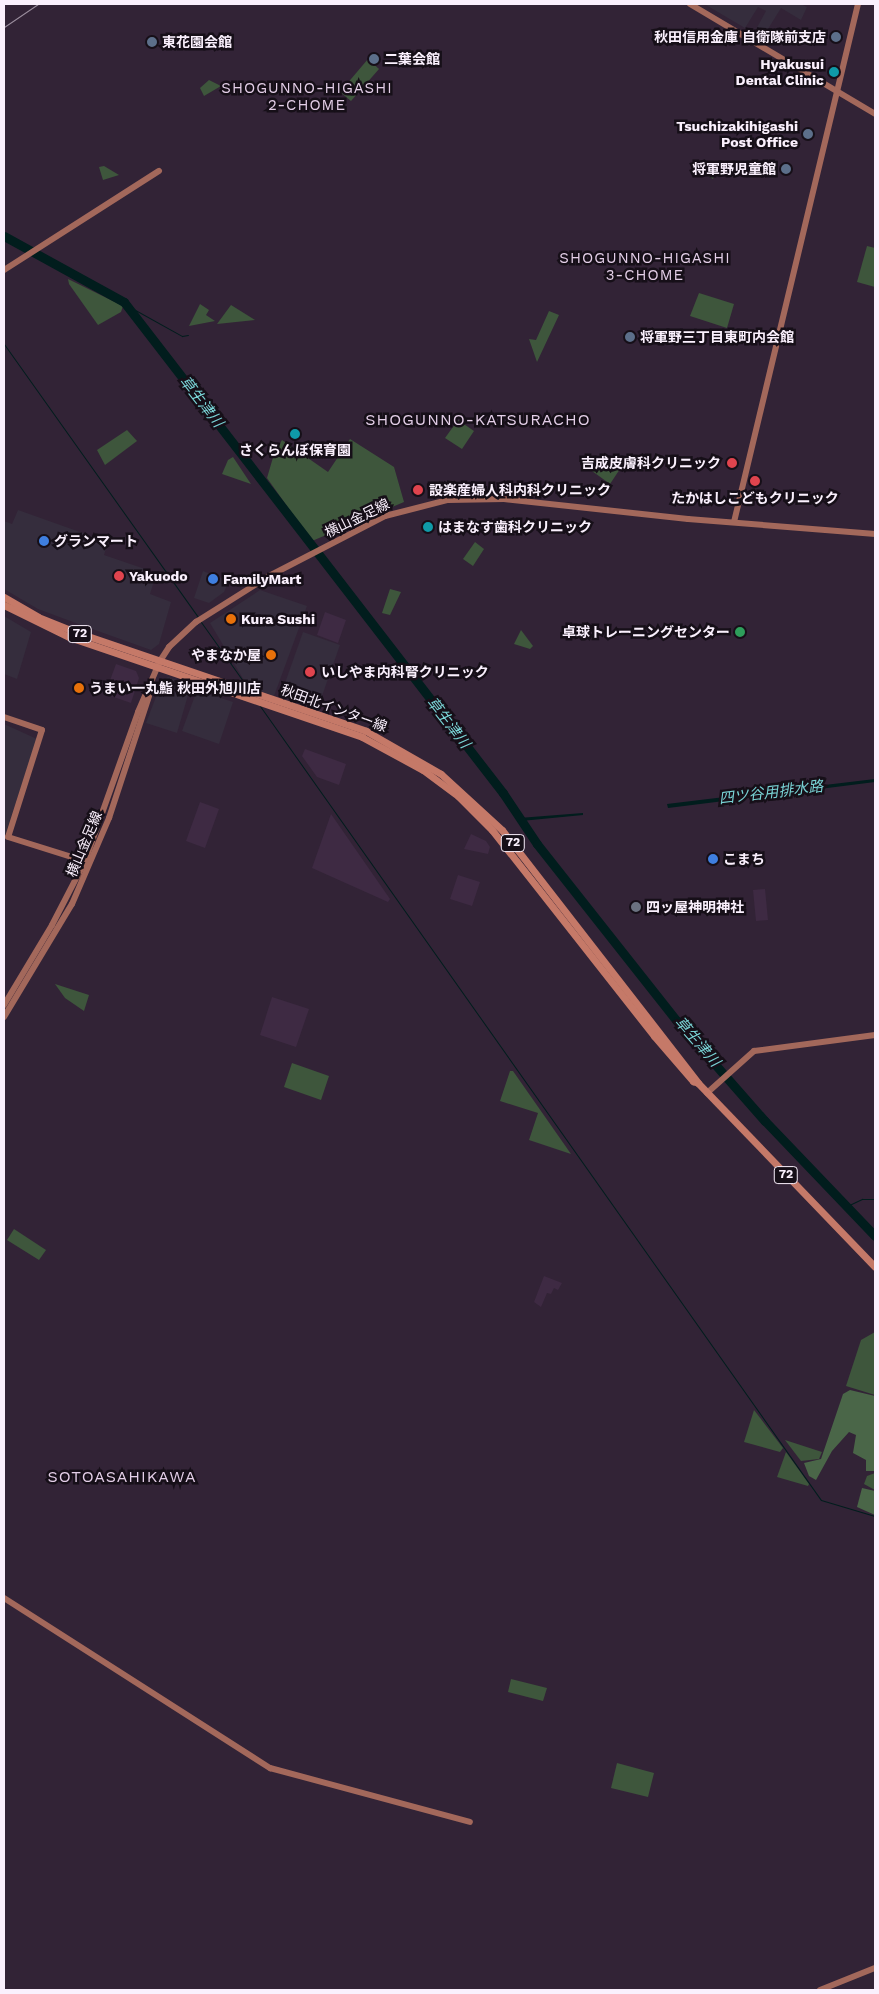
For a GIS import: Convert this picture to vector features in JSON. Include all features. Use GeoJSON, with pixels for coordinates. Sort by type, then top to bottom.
{"type":"FeatureCollection","features":[{"type":"Feature","properties":{"kind":"main road","name":"秋田北インター線"},"geometry":{"type":"LineString","coordinates":[[4,597],[51,623],[380,745],[414,764],[458,796],[504,843],[654,1036],[693,1081],[698,1083],[875,1267]]}},
{"type":"Feature","properties":{"kind":"main road","name":"秋田北インター線"},"geometry":{"type":"LineString","coordinates":[[4,605],[59,634],[246,690],[256,698]]}},
{"type":"Feature","properties":{"kind":"street"},"geometry":{"type":"LineString","coordinates":[[690,4],[875,114]]}},
{"type":"Feature","properties":{"kind":"street"},"geometry":{"type":"LineString","coordinates":[[734,522],[839,93],[858,4]]}},
{"type":"Feature","properties":{"kind":"street"},"geometry":{"type":"LineString","coordinates":[[4,270],[160,171]]}},
{"type":"Feature","properties":{"kind":"street","name":"横山金足線"},"geometry":{"type":"LineString","coordinates":[[4,1017],[58,928],[88,862],[138,712],[159,664],[169,647],[200,619],[269,576],[385,516],[448,500],[479,498],[875,534]]}},
{"type":"Feature","properties":{"kind":"street"},"geometry":{"type":"LineString","coordinates":[[4,717],[42,730],[8,837],[88,862]]}},
{"type":"Feature","properties":{"kind":"street","name":"横山金足線"},"geometry":{"type":"LineString","coordinates":[[4,1005],[88,862]]}},
{"type":"Feature","properties":{"kind":"street"},"geometry":{"type":"LineString","coordinates":[[707,1093],[754,1051],[875,1035]]}},
{"type":"Feature","properties":{"kind":"street"},"geometry":{"type":"LineString","coordinates":[[4,1598],[270,1768],[470,1822]]}},
{"type":"Feature","properties":{"kind":"street"},"geometry":{"type":"LineString","coordinates":[[820,1990],[875,1968]]}},
{"type":"Feature","properties":{"kind":"shaded area"},"geometry":{"type":"Polygon","coordinates":[[[801,4],[807,7],[801,20],[781,8],[763,37],[754,33],[766,11],[758,7],[745,28],[706,5],[801,4]]]}},
{"type":"Feature","properties":{"kind":"shaded area"},"geometry":{"type":"Polygon","coordinates":[[[18,510],[108,542],[104,555],[145,569],[143,576],[154,581],[150,594],[171,602],[159,644],[151,650],[38,609],[4,589],[4,521],[12,524],[18,510]]]}},
{"type":"Feature","properties":{"kind":"shaded area"},"geometry":{"type":"Polygon","coordinates":[[[203,571],[229,581],[224,592],[209,603],[194,598],[203,571]]]}},
{"type":"Feature","properties":{"kind":"shaded area"},"geometry":{"type":"Polygon","coordinates":[[[260,590],[307,606],[274,696],[248,687],[210,623],[260,590]]]}},
{"type":"Feature","properties":{"kind":"shaded area"},"geometry":{"type":"Polygon","coordinates":[[[325,612],[346,620],[338,643],[317,635],[325,612]]]}},
{"type":"Feature","properties":{"kind":"shaded area"},"geometry":{"type":"Polygon","coordinates":[[[4,616],[31,632],[17,679],[4,674],[4,616]]]}},
{"type":"Feature","properties":{"kind":"shaded area"},"geometry":{"type":"Polygon","coordinates":[[[303,632],[340,645],[322,696],[285,683],[303,632]]]}},
{"type":"Feature","properties":{"kind":"shaded area"},"geometry":{"type":"Polygon","coordinates":[[[116,664],[136,671],[139,678],[131,703],[105,694],[116,664]]]}},
{"type":"Feature","properties":{"kind":"shaded area"},"geometry":{"type":"Polygon","coordinates":[[[168,677],[191,685],[177,733],[146,723],[162,681],[168,677]]]}},
{"type":"Feature","properties":{"kind":"shaded area"},"geometry":{"type":"Polygon","coordinates":[[[197,690],[233,702],[219,744],[182,731],[197,690]]]}},
{"type":"Feature","properties":{"kind":"shaded area"},"geometry":{"type":"Polygon","coordinates":[[[4,724],[37,739],[4,838],[4,724]]]}},
{"type":"Feature","properties":{"kind":"shaded area"},"geometry":{"type":"Polygon","coordinates":[[[305,749],[346,764],[339,785],[317,777],[302,756],[305,749]]]}},
{"type":"Feature","properties":{"kind":"shaded area"},"geometry":{"type":"Polygon","coordinates":[[[200,802],[219,809],[205,848],[186,841],[200,802]]]}},
{"type":"Feature","properties":{"kind":"shaded area"},"geometry":{"type":"Polygon","coordinates":[[[331,814],[390,899],[388,902],[312,868],[331,814]]]}},
{"type":"Feature","properties":{"kind":"shaded area"},"geometry":{"type":"Polygon","coordinates":[[[471,834],[486,841],[490,847],[488,854],[464,849],[471,834]]]}},
{"type":"Feature","properties":{"kind":"shaded area"},"geometry":{"type":"Polygon","coordinates":[[[458,875],[480,882],[472,906],[450,899],[458,875]]]}},
{"type":"Feature","properties":{"kind":"shaded area"},"geometry":{"type":"Polygon","coordinates":[[[765,889],[768,920],[756,921],[753,890],[765,889]]]}},
{"type":"Feature","properties":{"kind":"shaded area"},"geometry":{"type":"Polygon","coordinates":[[[272,997],[309,1009],[296,1047],[260,1035],[272,997]]]}},
{"type":"Feature","properties":{"kind":"shaded area"},"geometry":{"type":"Polygon","coordinates":[[[544,1276],[562,1283],[558,1290],[554,1288],[551,1294],[547,1293],[541,1307],[534,1302],[544,1276]]]}},
{"type":"Feature","properties":{"kind":"green space"},"geometry":{"type":"Polygon","coordinates":[[[368,59],[379,69],[351,101],[340,92],[368,59]]]}},
{"type":"Feature","properties":{"kind":"green space"},"geometry":{"type":"Polygon","coordinates":[[[209,80],[221,86],[204,96],[200,88],[209,80]]]}},
{"type":"Feature","properties":{"kind":"green space"},"geometry":{"type":"Polygon","coordinates":[[[703,164],[717,169],[713,179],[700,171],[703,164]]]}},
{"type":"Feature","properties":{"kind":"green space"},"geometry":{"type":"Polygon","coordinates":[[[104,166],[119,175],[103,180],[99,167],[104,166]]]}},
{"type":"Feature","properties":{"kind":"green space"},"geometry":{"type":"Polygon","coordinates":[[[867,246],[875,248],[875,287],[857,282],[867,246]]]}},
{"type":"Feature","properties":{"kind":"green space"},"geometry":{"type":"Polygon","coordinates":[[[68,279],[123,306],[121,312],[98,325],[69,284],[68,279]]]}},
{"type":"Feature","properties":{"kind":"green space"},"geometry":{"type":"Polygon","coordinates":[[[699,293],[734,304],[727,328],[690,316],[699,293]]]}},
{"type":"Feature","properties":{"kind":"green space"},"geometry":{"type":"Polygon","coordinates":[[[200,304],[209,310],[206,315],[215,321],[189,326],[200,304]]]}},
{"type":"Feature","properties":{"kind":"green space"},"geometry":{"type":"Polygon","coordinates":[[[231,305],[255,320],[217,324],[231,305]]]}},
{"type":"Feature","properties":{"kind":"green space"},"geometry":{"type":"Polygon","coordinates":[[[549,311],[559,315],[537,362],[529,339],[536,340],[549,311]]]}},
{"type":"Feature","properties":{"kind":"green space"},"geometry":{"type":"Polygon","coordinates":[[[458,420],[474,431],[462,449],[445,438],[458,420]]]}},
{"type":"Feature","properties":{"kind":"green space"},"geometry":{"type":"Polygon","coordinates":[[[127,430],[137,441],[105,465],[97,450],[127,430]]]}},
{"type":"Feature","properties":{"kind":"green space"},"geometry":{"type":"Polygon","coordinates":[[[350,439],[394,467],[404,502],[312,541],[267,478],[274,454],[282,440],[328,472],[350,439]]]}},
{"type":"Feature","properties":{"kind":"green space"},"geometry":{"type":"Polygon","coordinates":[[[603,454],[622,466],[610,484],[592,471],[603,454]]]}},
{"type":"Feature","properties":{"kind":"green space"},"geometry":{"type":"Polygon","coordinates":[[[233,457],[251,484],[222,474],[228,460],[233,457]]]}},
{"type":"Feature","properties":{"kind":"green space"},"geometry":{"type":"Polygon","coordinates":[[[475,542],[484,549],[473,566],[463,559],[475,542]]]}},
{"type":"Feature","properties":{"kind":"green space"},"geometry":{"type":"Polygon","coordinates":[[[390,589],[401,592],[390,615],[382,613],[390,589]]]}},
{"type":"Feature","properties":{"kind":"green space"},"geometry":{"type":"Polygon","coordinates":[[[521,630],[533,646],[530,649],[514,644],[521,630]]]}},
{"type":"Feature","properties":{"kind":"green space"},"geometry":{"type":"Polygon","coordinates":[[[55,984],[89,995],[84,1011],[65,998],[55,984]]]}},
{"type":"Feature","properties":{"kind":"green space"},"geometry":{"type":"Polygon","coordinates":[[[292,1063],[329,1076],[321,1100],[284,1087],[292,1063]]]}},
{"type":"Feature","properties":{"kind":"green space"},"geometry":{"type":"Polygon","coordinates":[[[510,1071],[513,1071],[571,1154],[529,1140],[538,1113],[500,1101],[510,1071]]]}},
{"type":"Feature","properties":{"kind":"green space"},"geometry":{"type":"Polygon","coordinates":[[[14,1229],[46,1250],[39,1260],[7,1240],[14,1229]]]}},
{"type":"Feature","properties":{"kind":"green space"},"geometry":{"type":"Polygon","coordinates":[[[875,1332],[875,1395],[846,1386],[861,1340],[875,1332]]]}},
{"type":"Feature","properties":{"kind":"green space"},"geometry":{"type":"Polygon","coordinates":[[[850,1390],[875,1396],[875,1471],[866,1471],[866,1460],[853,1453],[856,1435],[849,1432],[832,1451],[816,1480],[809,1476],[804,1463],[821,1459],[843,1394],[850,1390]]]}},
{"type":"Feature","properties":{"kind":"green space"},"geometry":{"type":"Polygon","coordinates":[[[754,1410],[783,1448],[780,1452],[744,1442],[754,1410]]]}},
{"type":"Feature","properties":{"kind":"green space"},"geometry":{"type":"Polygon","coordinates":[[[785,1440],[822,1452],[819,1459],[801,1461],[785,1440]]]}},
{"type":"Feature","properties":{"kind":"green space"},"geometry":{"type":"Polygon","coordinates":[[[786,1452],[809,1484],[808,1486],[777,1477],[786,1452]]]}},
{"type":"Feature","properties":{"kind":"green space"},"geometry":{"type":"Polygon","coordinates":[[[875,1473],[875,1490],[864,1484],[867,1476],[875,1473]]]}},
{"type":"Feature","properties":{"kind":"green space"},"geometry":{"type":"Polygon","coordinates":[[[862,1488],[875,1491],[875,1515],[857,1507],[862,1488]]]}},
{"type":"Feature","properties":{"kind":"green space"},"geometry":{"type":"Polygon","coordinates":[[[511,1679],[547,1688],[543,1701],[508,1692],[511,1679]]]}},
{"type":"Feature","properties":{"kind":"green space"},"geometry":{"type":"Polygon","coordinates":[[[617,1763],[654,1773],[648,1797],[611,1788],[617,1763]]]}},
{"type":"Feature","properties":{"kind":"water","name":"四ツ谷用排水路"},"geometry":{"type":"Polygon","coordinates":[[[875,779],[875,782],[668,808],[667,804],[875,779]]]}},
{"type":"Feature","properties":{"kind":"water"},"geometry":{"type":"Polygon","coordinates":[[[583,813],[583,815],[521,821],[519,818],[583,813]]]}},
{"type":"Feature","properties":{"kind":"waterway","name":"草生津川"},"geometry":{"type":"LineString","coordinates":[[4,236],[124,302],[503,793],[537,844],[677,1021],[765,1121],[875,1236]]}},
{"type":"Feature","properties":{"kind":"waterway"},"geometry":{"type":"LineString","coordinates":[[128,306],[182,336],[188,335]]}},
{"type":"Feature","properties":{"kind":"waterway"},"geometry":{"type":"LineString","coordinates":[[4,344],[199,618]]}},
{"type":"Feature","properties":{"kind":"waterway"},"geometry":{"type":"LineString","coordinates":[[201,622],[248,688]]}},
{"type":"Feature","properties":{"kind":"waterway"},"geometry":{"type":"LineString","coordinates":[[260,706],[821,1500],[875,1516]]}},
{"type":"Feature","properties":{"kind":"waterway"},"geometry":{"type":"LineString","coordinates":[[847,1206],[862,1199],[875,1199]]}},
{"type":"Feature","properties":{"kind":"railway"},"geometry":{"type":"LineString","coordinates":[[4,27],[38,4]]}},
{"type":"Feature","properties":{"kind":"place","name":"秋田信用金庫 自衛隊前支店"},"geometry":{"type":"Point","coordinates":[836,37]}},
{"type":"Feature","properties":{"kind":"place","name":"東花園会館"},"geometry":{"type":"Point","coordinates":[152,42]}},
{"type":"Feature","properties":{"kind":"place","name":"二葉会館"},"geometry":{"type":"Point","coordinates":[374,59]}},
{"type":"Feature","properties":{"kind":"place","name":"Hyakusui Dental Clinic"},"geometry":{"type":"Point","coordinates":[834,72]}},
{"type":"Feature","properties":{"kind":"place","name":"Tsuchizakihigashi Post Office"},"geometry":{"type":"Point","coordinates":[808,134]}},
{"type":"Feature","properties":{"kind":"place","name":"将軍野児童館"},"geometry":{"type":"Point","coordinates":[786,169]}},
{"type":"Feature","properties":{"kind":"place","name":"将軍野三丁目東町内会館"},"geometry":{"type":"Point","coordinates":[630,337]}},
{"type":"Feature","properties":{"kind":"place","name":"さくらんぼ保育園"},"geometry":{"type":"Point","coordinates":[295,434]}},
{"type":"Feature","properties":{"kind":"place","name":"吉成皮膚科クリニック"},"geometry":{"type":"Point","coordinates":[732,463]}},
{"type":"Feature","properties":{"kind":"place","name":"たかはしこどもクリニック"},"geometry":{"type":"Point","coordinates":[755,481]}},
{"type":"Feature","properties":{"kind":"place","name":"設楽産婦人科内科クリニック"},"geometry":{"type":"Point","coordinates":[418,490]}},
{"type":"Feature","properties":{"kind":"place","name":"はまなす歯科クリニック"},"geometry":{"type":"Point","coordinates":[428,527]}},
{"type":"Feature","properties":{"kind":"place","name":"グランマート"},"geometry":{"type":"Point","coordinates":[44,541]}},
{"type":"Feature","properties":{"kind":"place","name":"Yakuodo"},"geometry":{"type":"Point","coordinates":[119,576]}},
{"type":"Feature","properties":{"kind":"place","name":"FamilyMart"},"geometry":{"type":"Point","coordinates":[213,579]}},
{"type":"Feature","properties":{"kind":"place","name":"Kura Sushi"},"geometry":{"type":"Point","coordinates":[231,619]}},
{"type":"Feature","properties":{"kind":"place","name":"卓球トレーニングセンター"},"geometry":{"type":"Point","coordinates":[740,632]}},
{"type":"Feature","properties":{"kind":"place","name":"やまなか屋"},"geometry":{"type":"Point","coordinates":[271,655]}},
{"type":"Feature","properties":{"kind":"place","name":"いしやま内科腎クリニック"},"geometry":{"type":"Point","coordinates":[310,672]}},
{"type":"Feature","properties":{"kind":"place","name":"うまい一丸鮨 秋田外旭川店"},"geometry":{"type":"Point","coordinates":[79,688]}},
{"type":"Feature","properties":{"kind":"place","name":"こまち"},"geometry":{"type":"Point","coordinates":[713,859]}},
{"type":"Feature","properties":{"kind":"place","name":"四ッ屋神明神社"},"geometry":{"type":"Point","coordinates":[636,907]}},
{"type":"Feature","properties":{"kind":"district","name":"SHOGUNNO-HIGASHI 2-CHOME"},"geometry":{"type":"Point","coordinates":[307,96]}},
{"type":"Feature","properties":{"kind":"district","name":"SHOGUNNO-HIGASHI 3-CHOME"},"geometry":{"type":"Point","coordinates":[645,266]}},
{"type":"Feature","properties":{"kind":"district","name":"SHOGUNNO-KATSURACHO"},"geometry":{"type":"Point","coordinates":[478,420]}},
{"type":"Feature","properties":{"kind":"district","name":"SOTOASAHIKAWA"},"geometry":{"type":"Point","coordinates":[122,1477]}}]}
